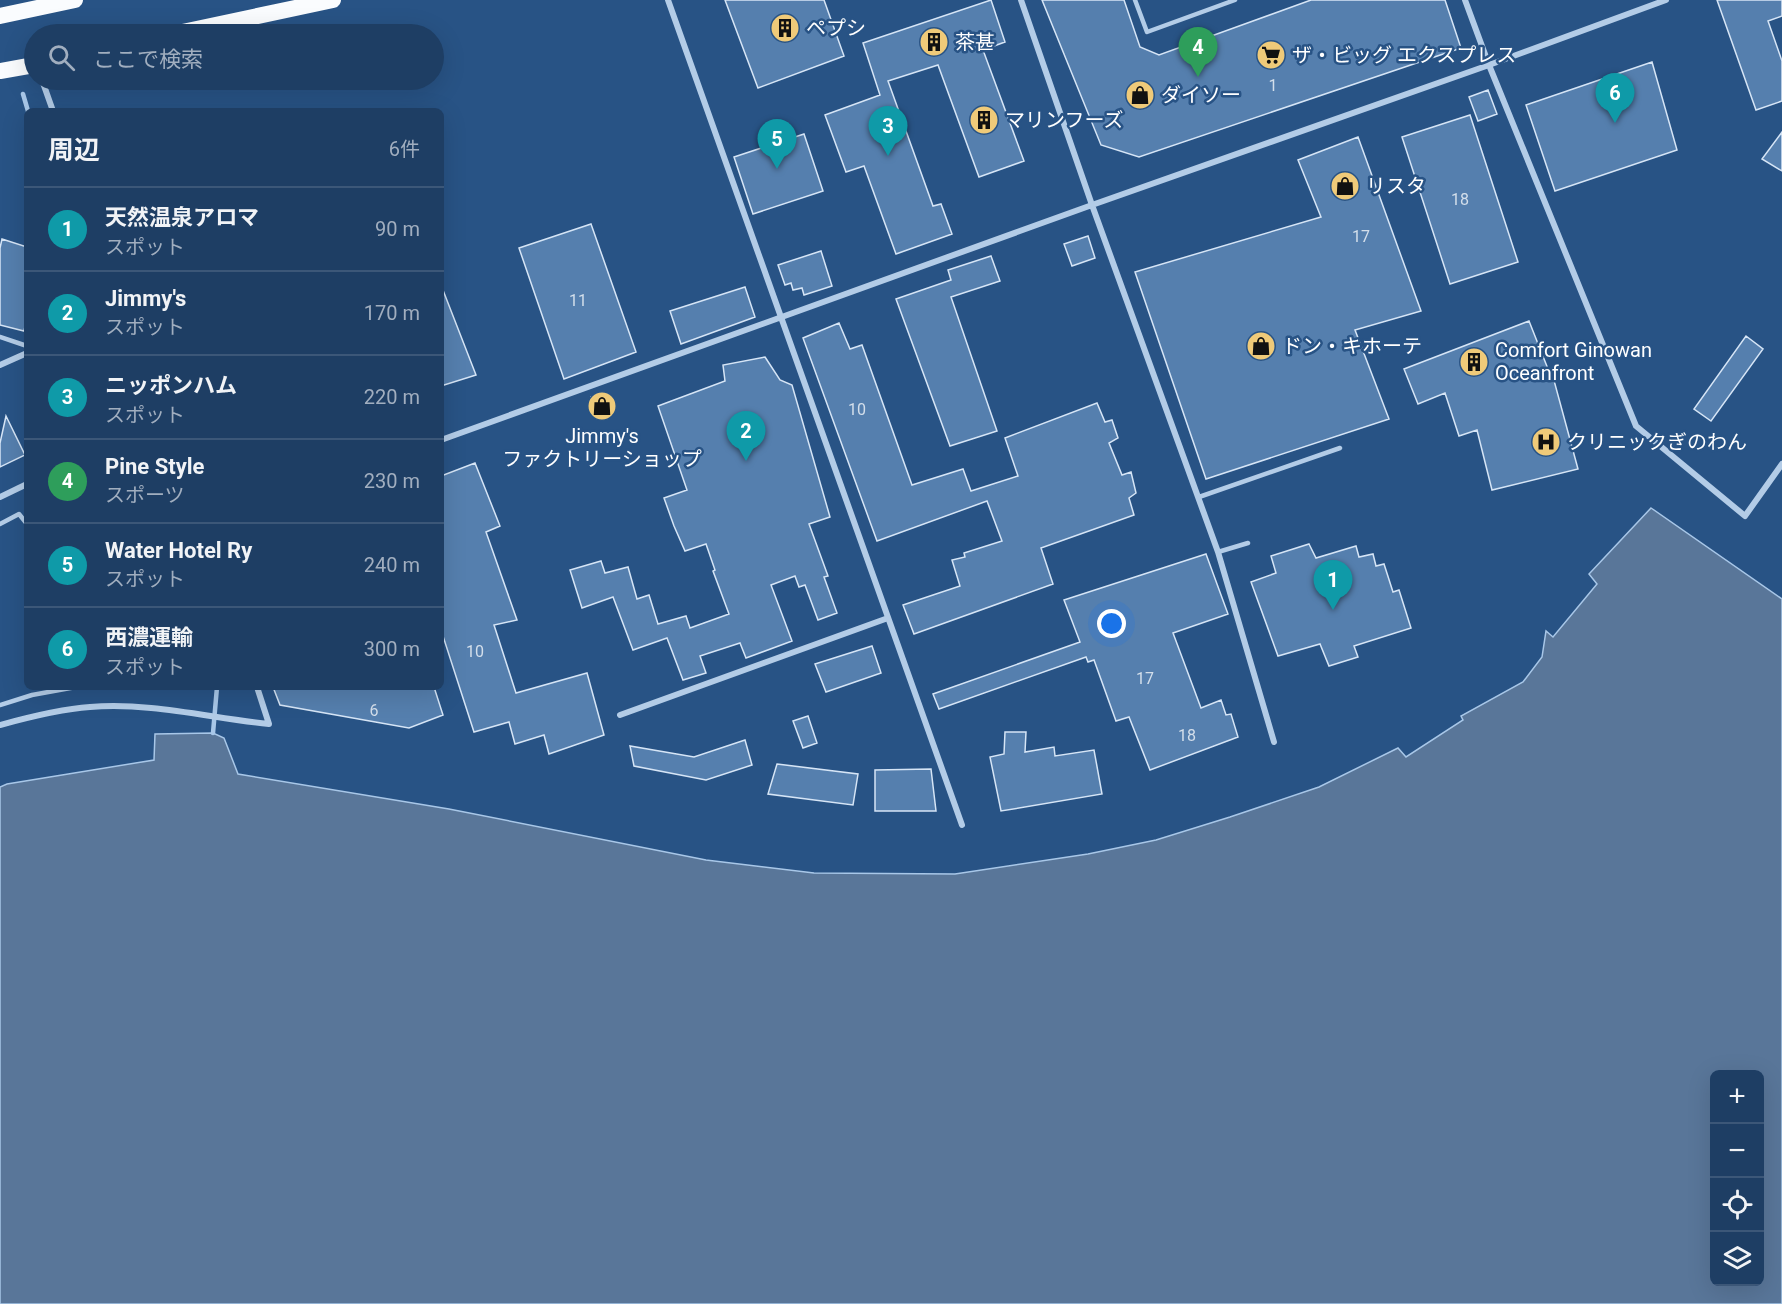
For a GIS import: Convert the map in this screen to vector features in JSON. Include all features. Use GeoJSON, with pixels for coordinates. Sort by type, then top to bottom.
{"type":"FeatureCollection","features":[{"type":"Feature","properties":{"kind":"highway"},"geometry":{"type":"LineString","coordinates":[[0,16],[75,0]]}},
{"type":"Feature","properties":{"kind":"highway"},"geometry":{"type":"LineString","coordinates":[[220,24],[333,0]]}},
{"type":"Feature","properties":{"kind":"highway"},"geometry":{"type":"LineString","coordinates":[[0,71],[24,66]]}},
{"type":"Feature","properties":{"kind":"street"},"geometry":{"type":"LineString","coordinates":[[668,0],[962,825]]}},
{"type":"Feature","properties":{"kind":"street"},"geometry":{"type":"LineString","coordinates":[[1021,0],[1092,205],[1218,552],[1274,742]]}},
{"type":"Feature","properties":{"kind":"street"},"geometry":{"type":"LineString","coordinates":[[1465,0],[1488,65],[1636,426],[1745,516],[1782,464]]}},
{"type":"Feature","properties":{"kind":"street"},"geometry":{"type":"LineString","coordinates":[[444,439],[1666,0]]}},
{"type":"Feature","properties":{"kind":"street"},"geometry":{"type":"LineString","coordinates":[[46,90],[52,108]]}},
{"type":"Feature","properties":{"kind":"street"},"geometry":{"type":"LineString","coordinates":[[0,365],[24,354]]}},
{"type":"Feature","properties":{"kind":"street"},"geometry":{"type":"LineString","coordinates":[[0,497],[24,485]]}},
{"type":"Feature","properties":{"kind":"street"},"geometry":{"type":"LineString","coordinates":[[620,715],[888,618]]}},
{"type":"Feature","properties":{"kind":"street"},"geometry":{"type":"LineString","coordinates":[[0,725],[36,715],[91,707],[157,708],[269,724],[258,690]]}},
{"type":"Feature","properties":{"kind":"lane"},"geometry":{"type":"LineString","coordinates":[[1135,0],[1147,32],[1236,0]]}},
{"type":"Feature","properties":{"kind":"lane"},"geometry":{"type":"LineString","coordinates":[[0,337],[24,345]]}},
{"type":"Feature","properties":{"kind":"lane"},"geometry":{"type":"LineString","coordinates":[[1199,497],[1340,448]]}},
{"type":"Feature","properties":{"kind":"lane"},"geometry":{"type":"LineString","coordinates":[[0,524],[19,514],[24,520]]}},
{"type":"Feature","properties":{"kind":"lane"},"geometry":{"type":"LineString","coordinates":[[1218,552],[1248,543]]}},
{"type":"Feature","properties":{"kind":"lane"},"geometry":{"type":"LineString","coordinates":[[0,705],[32,695],[60,690]]}},
{"type":"Feature","properties":{"kind":"water"},"geometry":{"type":"Polygon","coordinates":[[[1651,508],[1782,599],[1782,1304],[0,1304],[0,787],[154,760],[155,734],[213,733],[224,738],[238,774],[449,809],[706,860],[814,873],[955,874],[1088,854],[1156,840],[1319,787],[1398,748],[1406,757],[1463,720],[1461,716],[1523,682],[1542,657],[1546,631],[1553,637],[1597,584],[1589,574],[1651,508]]]}},
{"type":"Feature","properties":{"kind":"building","name":"ペプシ"},"geometry":{"type":"Polygon","coordinates":[[[725,0],[824,0],[844,56],[758,88],[725,0]]]}},
{"type":"Feature","properties":{"kind":"building"},"geometry":{"type":"Polygon","coordinates":[[[991,0],[1005,42],[983,50],[1024,161],[979,177],[938,65],[888,81],[933,206],[941,204],[952,234],[896,254],[864,166],[846,172],[825,115],[880,95],[863,43],[991,0]]]}},
{"type":"Feature","properties":{"kind":"building"},"geometry":{"type":"Polygon","coordinates":[[[1042,0],[1124,0],[1140,47],[1159,55],[1311,0],[1445,0],[1461,48],[1139,157],[1101,145],[1042,0]]]}},
{"type":"Feature","properties":{"kind":"building"},"geometry":{"type":"Polygon","coordinates":[[[1717,0],[1782,0],[1782,16],[1768,21],[1782,61],[1782,101],[1756,110],[1717,0]]]}},
{"type":"Feature","properties":{"kind":"building"},"geometry":{"type":"Polygon","coordinates":[[[1652,62],[1677,150],[1555,191],[1526,105],[1652,62]]]}},
{"type":"Feature","properties":{"kind":"building"},"geometry":{"type":"Polygon","coordinates":[[[1488,90],[1497,114],[1478,121],[1469,97],[1488,90]]]}},
{"type":"Feature","properties":{"kind":"building"},"geometry":{"type":"Polygon","coordinates":[[[1470,115],[1518,262],[1450,284],[1402,137],[1470,115]]]}},
{"type":"Feature","properties":{"kind":"building"},"geometry":{"type":"Polygon","coordinates":[[[1782,132],[1782,171],[1762,159],[1782,132]]]}},
{"type":"Feature","properties":{"kind":"building"},"geometry":{"type":"Polygon","coordinates":[[[804,134],[823,191],[753,214],[734,157],[804,134]]]}},
{"type":"Feature","properties":{"kind":"building","name":"ドン・キホーテ"},"geometry":{"type":"Polygon","coordinates":[[[1358,137],[1421,311],[1355,330],[1389,419],[1206,479],[1135,272],[1321,217],[1298,160],[1358,137]]]}},
{"type":"Feature","properties":{"kind":"building"},"geometry":{"type":"Polygon","coordinates":[[[591,224],[636,352],[564,379],[519,248],[591,224]]]}},
{"type":"Feature","properties":{"kind":"building"},"geometry":{"type":"Polygon","coordinates":[[[1088,236],[1095,258],[1072,266],[1064,244],[1088,236]]]}},
{"type":"Feature","properties":{"kind":"building"},"geometry":{"type":"Polygon","coordinates":[[[2,239],[24,246],[24,331],[0,325],[2,239]]]}},
{"type":"Feature","properties":{"kind":"building"},"geometry":{"type":"Polygon","coordinates":[[[821,251],[832,286],[804,295],[802,288],[793,290],[791,283],[785,285],[778,265],[821,251]]]}},
{"type":"Feature","properties":{"kind":"building"},"geometry":{"type":"Polygon","coordinates":[[[991,256],[1000,281],[951,297],[997,431],[950,446],[896,299],[951,280],[948,270],[991,256]]]}},
{"type":"Feature","properties":{"kind":"building"},"geometry":{"type":"Polygon","coordinates":[[[745,287],[755,317],[681,344],[670,311],[745,287]]]}},
{"type":"Feature","properties":{"kind":"building"},"geometry":{"type":"Polygon","coordinates":[[[444,293],[476,375],[444,385],[444,293]]]}},
{"type":"Feature","properties":{"kind":"building"},"geometry":{"type":"Polygon","coordinates":[[[1529,321],[1550,374],[1552,373],[1578,469],[1492,490],[1477,430],[1459,436],[1445,393],[1418,404],[1404,369],[1529,321]]]}},
{"type":"Feature","properties":{"kind":"building"},"geometry":{"type":"Polygon","coordinates":[[[839,323],[850,349],[862,345],[912,485],[963,469],[971,491],[1018,476],[1005,438],[1097,403],[1105,422],[1112,420],[1118,438],[1109,443],[1122,475],[1131,472],[1136,493],[1129,498],[1134,515],[1041,548],[1053,584],[914,634],[903,605],[960,586],[952,560],[965,557],[964,553],[1002,541],[987,501],[877,541],[803,338],[839,323]]]}},
{"type":"Feature","properties":{"kind":"building"},"geometry":{"type":"Polygon","coordinates":[[[1746,336],[1763,349],[1711,421],[1694,409],[1746,336]]]}},
{"type":"Feature","properties":{"kind":"building"},"geometry":{"type":"Polygon","coordinates":[[[765,357],[780,380],[792,385],[830,517],[809,524],[828,576],[824,577],[837,613],[818,620],[805,585],[799,587],[795,576],[771,585],[792,641],[746,658],[740,643],[700,656],[706,673],[683,680],[667,638],[633,650],[613,597],[582,608],[570,570],[601,561],[605,573],[628,567],[637,599],[649,595],[658,624],[686,616],[690,628],[729,614],[706,544],[685,551],[664,498],[687,490],[658,406],[725,381],[723,365],[765,357]]]}},
{"type":"Feature","properties":{"kind":"building"},"geometry":{"type":"Polygon","coordinates":[[[607,393],[611,409],[596,414],[591,397],[607,393]]]}},
{"type":"Feature","properties":{"kind":"building"},"geometry":{"type":"Polygon","coordinates":[[[6,416],[24,455],[0,467],[0,443],[6,416]]]}},
{"type":"Feature","properties":{"kind":"building"},"geometry":{"type":"Polygon","coordinates":[[[475,463],[500,526],[486,532],[517,620],[494,625],[516,693],[587,673],[604,735],[549,754],[544,735],[515,744],[509,722],[474,732],[444,639],[444,475],[475,463]]]}},
{"type":"Feature","properties":{"kind":"building"},"geometry":{"type":"Polygon","coordinates":[[[1309,544],[1316,558],[1356,546],[1359,557],[1373,554],[1376,566],[1384,564],[1393,592],[1399,590],[1411,628],[1354,646],[1358,657],[1329,666],[1320,644],[1278,656],[1251,582],[1276,573],[1271,556],[1309,544]]]}},
{"type":"Feature","properties":{"kind":"building"},"geometry":{"type":"Polygon","coordinates":[[[1206,554],[1228,614],[1173,633],[1201,708],[1221,700],[1226,715],[1231,714],[1238,737],[1150,770],[1129,717],[1116,721],[1094,660],[1088,662],[1086,657],[939,709],[933,694],[1080,642],[1064,600],[1206,554]]]}},
{"type":"Feature","properties":{"kind":"building"},"geometry":{"type":"Polygon","coordinates":[[[872,646],[881,673],[826,692],[815,664],[872,646]]]}},
{"type":"Feature","properties":{"kind":"building"},"geometry":{"type":"Polygon","coordinates":[[[274,690],[435,690],[443,715],[409,728],[280,705],[274,690]]]}},
{"type":"Feature","properties":{"kind":"building"},"geometry":{"type":"Polygon","coordinates":[[[808,716],[817,743],[803,748],[793,721],[808,716]]]}},
{"type":"Feature","properties":{"kind":"building"},"geometry":{"type":"Polygon","coordinates":[[[1005,732],[1026,732],[1025,752],[1054,747],[1055,756],[1094,750],[1102,794],[1001,811],[990,757],[1004,754],[1005,732]]]}},
{"type":"Feature","properties":{"kind":"building"},"geometry":{"type":"Polygon","coordinates":[[[745,740],[752,765],[706,780],[634,766],[630,746],[694,757],[745,740]]]}},
{"type":"Feature","properties":{"kind":"building"},"geometry":{"type":"Polygon","coordinates":[[[777,764],[858,774],[853,805],[768,794],[777,764]]]}},
{"type":"Feature","properties":{"kind":"building"},"geometry":{"type":"Polygon","coordinates":[[[931,769],[936,811],[875,811],[875,770],[931,769]]]}},
{"type":"Feature","properties":{"kind":"waterway"},"geometry":{"type":"LineString","coordinates":[[23,94],[27,108]]}},
{"type":"Feature","properties":{"kind":"waterway"},"geometry":{"type":"LineString","coordinates":[[213,733],[217,690]]}},
{"type":"Feature","properties":{"kind":"place","name":"ペプシ"},"geometry":{"type":"Point","coordinates":[785,28]}},
{"type":"Feature","properties":{"kind":"place","name":"茶甚"},"geometry":{"type":"Point","coordinates":[934,42]}},
{"type":"Feature","properties":{"kind":"place","name":"ザ・ビッグ エクスプレス"},"geometry":{"type":"Point","coordinates":[1271,55]}},
{"type":"Feature","properties":{"kind":"place","name":"Pine Style"},"geometry":{"type":"Point","coordinates":[1198,77]}},
{"type":"Feature","properties":{"kind":"place","name":"ダイソー"},"geometry":{"type":"Point","coordinates":[1140,95]}},
{"type":"Feature","properties":{"kind":"place","name":"マリンフーズ"},"geometry":{"type":"Point","coordinates":[984,120]}},
{"type":"Feature","properties":{"kind":"place","name":"西濃運輸"},"geometry":{"type":"Point","coordinates":[1615,123]}},
{"type":"Feature","properties":{"kind":"place","name":"ニッポンハム"},"geometry":{"type":"Point","coordinates":[888,156]}},
{"type":"Feature","properties":{"kind":"place","name":"Water Hotel Ry"},"geometry":{"type":"Point","coordinates":[777,169]}},
{"type":"Feature","properties":{"kind":"place","name":"リスタ"},"geometry":{"type":"Point","coordinates":[1345,186]}},
{"type":"Feature","properties":{"kind":"place","name":"ドン・キホーテ"},"geometry":{"type":"Point","coordinates":[1261,346]}},
{"type":"Feature","properties":{"kind":"place","name":"Comfort Ginowan Oceanfront"},"geometry":{"type":"Point","coordinates":[1474,362]}},
{"type":"Feature","properties":{"kind":"place","name":"Jimmy's ファクトリーショップ"},"geometry":{"type":"Point","coordinates":[602,406]}},
{"type":"Feature","properties":{"kind":"place","name":"クリニックぎのわん"},"geometry":{"type":"Point","coordinates":[1546,442]}},
{"type":"Feature","properties":{"kind":"place","name":"Jimmy's"},"geometry":{"type":"Point","coordinates":[746,461]}},
{"type":"Feature","properties":{"kind":"place","name":"天然温泉アロマ"},"geometry":{"type":"Point","coordinates":[1333,610]}}]}
